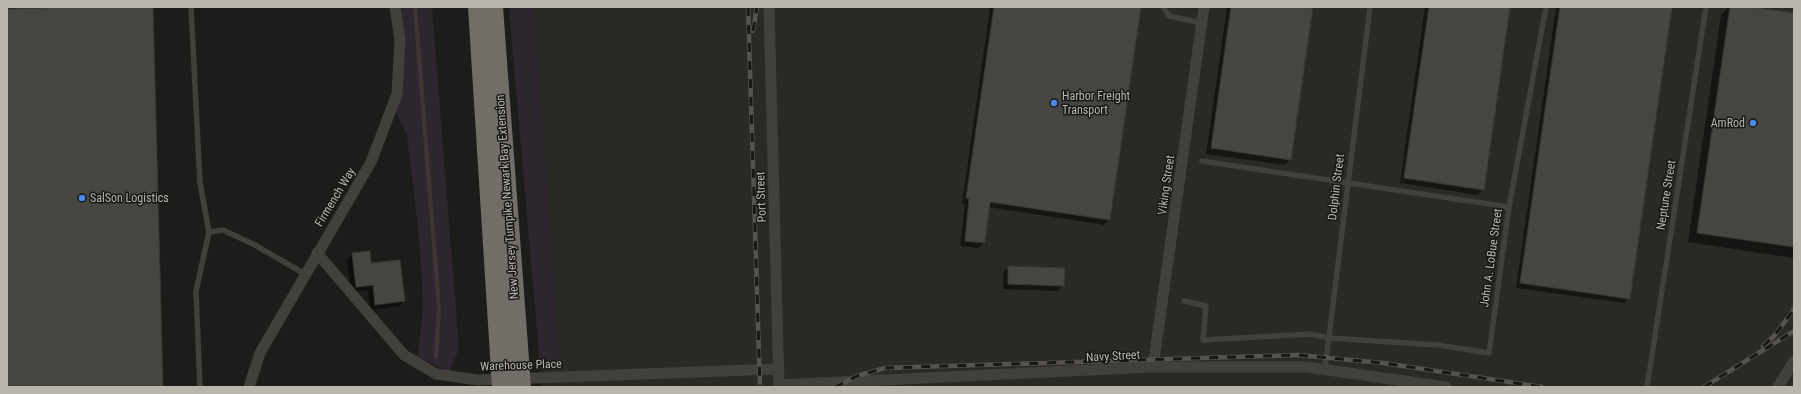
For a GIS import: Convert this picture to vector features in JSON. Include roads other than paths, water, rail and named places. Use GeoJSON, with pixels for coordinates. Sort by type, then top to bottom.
{"type":"FeatureCollection","features":[{"type":"Feature","properties":{"kind":"highway","name":"New Jersey Turnpike Newark Bay Extension"},"geometry":{"type":"LineString","coordinates":[[478,7],[502,387]]}},
{"type":"Feature","properties":{"kind":"highway","name":"New Jersey Turnpike Newark Bay Extension"},"geometry":{"type":"LineString","coordinates":[[493,7],[521,387]]}},
{"type":"Feature","properties":{"kind":"street","name":"Firmench Way"},"geometry":{"type":"LineString","coordinates":[[249,387],[260,353],[371,162],[397,94],[400,40],[395,7]]}},
{"type":"Feature","properties":{"kind":"street","name":"Port Street"},"geometry":{"type":"LineString","coordinates":[[769,7],[779,386]]}},
{"type":"Feature","properties":{"kind":"street","name":"Viking Street"},"geometry":{"type":"LineString","coordinates":[[1153,367],[1204,7]]}},
{"type":"Feature","properties":{"kind":"street","name":"Warehouse Place"},"geometry":{"type":"LineString","coordinates":[[317,253],[404,355],[436,374],[478,380],[779,369]]}},
{"type":"Feature","properties":{"kind":"street"},"geometry":{"type":"LineString","coordinates":[[1778,387],[1794,361]]}},
{"type":"Feature","properties":{"kind":"street","name":"Navy Street"},"geometry":{"type":"LineString","coordinates":[[779,386],[1153,367],[1307,367],[1446,387]]}},
{"type":"Feature","properties":{"kind":"lane"},"geometry":{"type":"LineString","coordinates":[[191,7],[200,183],[208,232],[196,291],[200,387]]}},
{"type":"Feature","properties":{"kind":"lane"},"geometry":{"type":"LineString","coordinates":[[1163,7],[1169,16],[1202,23]]}},
{"type":"Feature","properties":{"kind":"lane","name":"Dolphin Street"},"geometry":{"type":"LineString","coordinates":[[1325,369],[1370,7]]}},
{"type":"Feature","properties":{"kind":"lane","name":"John A. LoBue Street"},"geometry":{"type":"LineString","coordinates":[[1329,338],[1438,345],[1489,353],[1509,207],[1546,7]]}},
{"type":"Feature","properties":{"kind":"lane","name":"Neptune Street"},"geometry":{"type":"LineString","coordinates":[[1647,387],[1706,7]]}},
{"type":"Feature","properties":{"kind":"lane"},"geometry":{"type":"LineString","coordinates":[[1202,161],[1509,207]]}},
{"type":"Feature","properties":{"kind":"lane"},"geometry":{"type":"LineString","coordinates":[[208,232],[223,230],[253,244],[305,274]]}},
{"type":"Feature","properties":{"kind":"lane"},"geometry":{"type":"LineString","coordinates":[[1184,300],[1206,306],[1203,340],[1310,334],[1329,338]]}},
{"type":"Feature","properties":{"kind":"waterway"},"geometry":{"type":"LineString","coordinates":[[415,7],[439,309],[436,357]]}},
{"type":"Feature","properties":{"kind":"railway"},"geometry":{"type":"LineString","coordinates":[[748,7],[760,387]]}},
{"type":"Feature","properties":{"kind":"railway"},"geometry":{"type":"LineString","coordinates":[[753,31],[757,7]]}},
{"type":"Feature","properties":{"kind":"railway"},"geometry":{"type":"LineString","coordinates":[[1763,346],[1775,335],[1794,309]]}},
{"type":"Feature","properties":{"kind":"railway"},"geometry":{"type":"LineString","coordinates":[[1704,387],[1794,331]]}},
{"type":"Feature","properties":{"kind":"railway"},"geometry":{"type":"LineString","coordinates":[[835,387],[857,376],[885,368],[1298,355],[1383,363],[1542,387]]}},
{"type":"Feature","properties":{"kind":"place","name":"Harbor Freight Transport"},"geometry":{"type":"Point","coordinates":[1054,103]}},
{"type":"Feature","properties":{"kind":"place","name":"AmRod"},"geometry":{"type":"Point","coordinates":[1753,123]}},
{"type":"Feature","properties":{"kind":"place","name":"SalSon Logistics"},"geometry":{"type":"Point","coordinates":[82,198]}}]}
